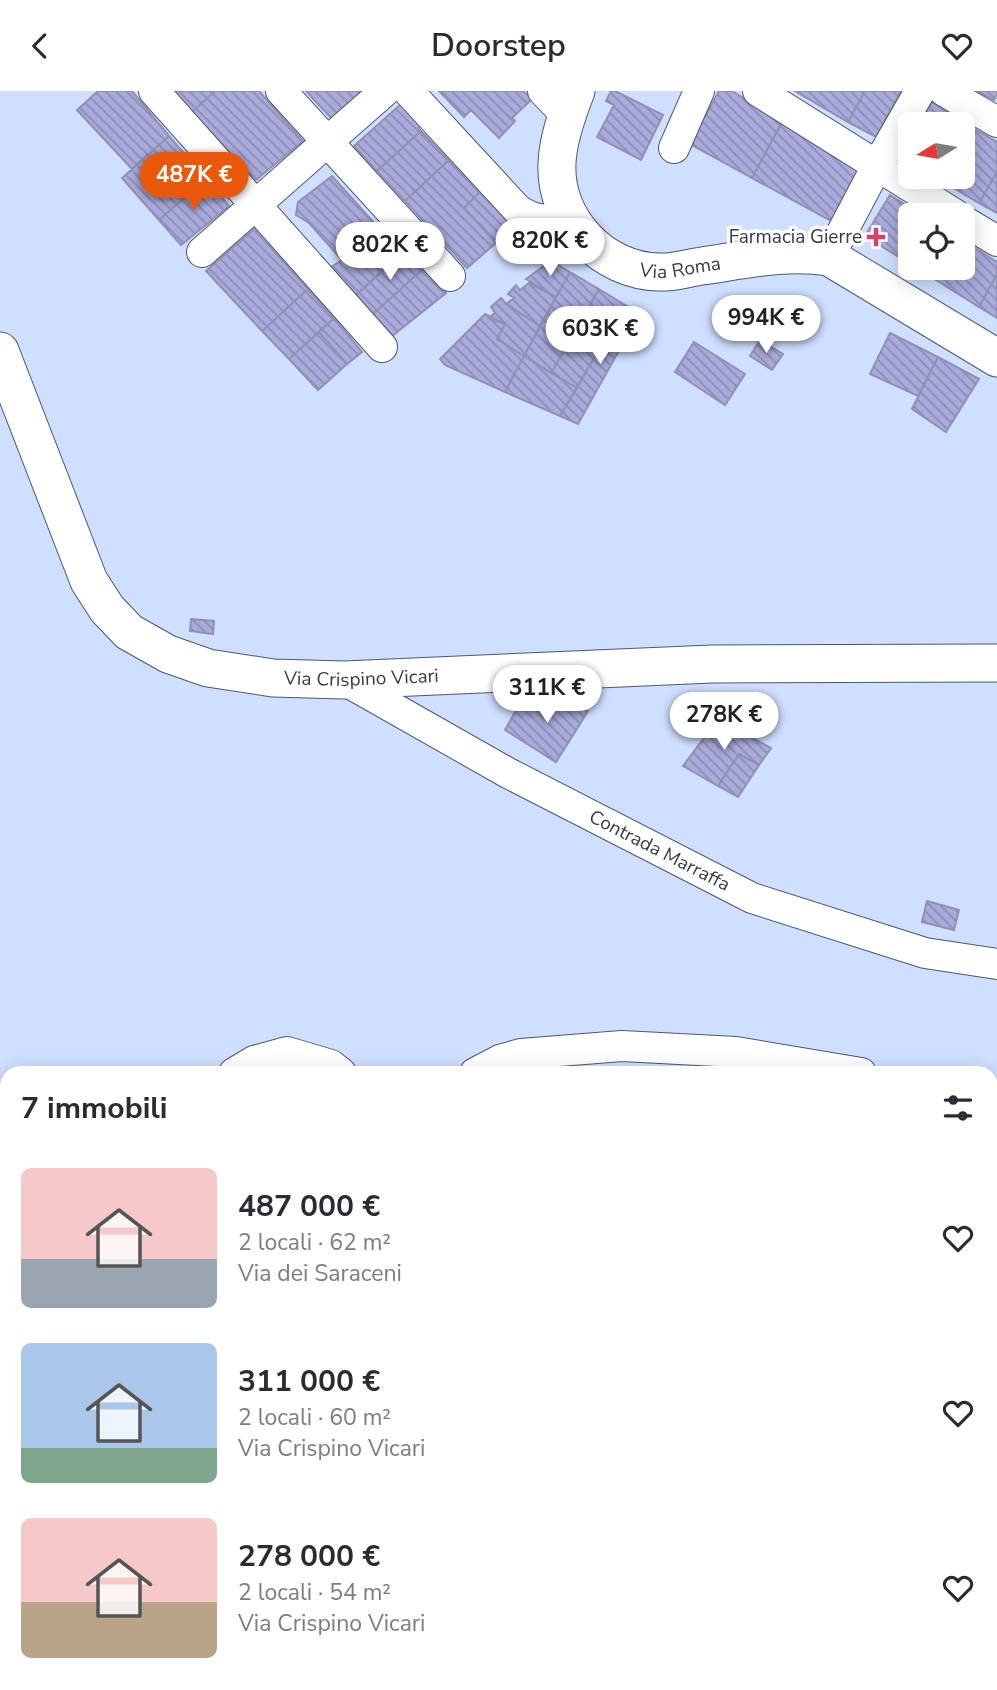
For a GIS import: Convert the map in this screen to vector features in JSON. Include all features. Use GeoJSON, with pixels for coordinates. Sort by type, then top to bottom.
{"type":"FeatureCollection","features":[{"type":"Feature","properties":{"kind":"street"},"geometry":{"type":"LineString","coordinates":[[154,91],[382,347]]}},
{"type":"Feature","properties":{"kind":"street"},"geometry":{"type":"LineString","coordinates":[[281,91],[450,276]]}},
{"type":"Feature","properties":{"kind":"street"},"geometry":{"type":"LineString","coordinates":[[202,252],[385,91]]}},
{"type":"Feature","properties":{"kind":"street"},"geometry":{"type":"LineString","coordinates":[[408,91],[526,216],[548,220],[568,214]]}},
{"type":"Feature","properties":{"kind":"street"},"geometry":{"type":"LineString","coordinates":[[674,148],[699,91]]}},
{"type":"Feature","properties":{"kind":"street"},"geometry":{"type":"LineString","coordinates":[[758,91],[937,203]]}},
{"type":"Feature","properties":{"kind":"street"},"geometry":{"type":"LineString","coordinates":[[829,257],[920,91]]}},
{"type":"Feature","properties":{"kind":"street"},"geometry":{"type":"LineString","coordinates":[[944,91],[997,123]]}},
{"type":"Feature","properties":{"kind":"street","name":"Via Roma"},"geometry":{"type":"LineString","coordinates":[[562,99],[558,183],[568,214],[580,234],[608,258],[629,267],[660,272],[768,256],[805,254],[829,257],[997,358]]}},
{"type":"Feature","properties":{"kind":"street"},"geometry":{"type":"LineString","coordinates":[[975,228],[997,241]]}},
{"type":"Feature","properties":{"kind":"street","name":"Via Crispino Vicari"},"geometry":{"type":"LineString","coordinates":[[0,351],[89,581],[107,609],[129,632],[167,654],[208,668],[273,678],[344,680],[712,664],[997,663]]}},
{"type":"Feature","properties":{"kind":"street","name":"Contrada Marraffa"},"geometry":{"type":"LineString","coordinates":[[344,680],[508,772],[752,898],[925,953],[997,964]]}},
{"type":"Feature","properties":{"kind":"street"},"geometry":{"type":"LineString","coordinates":[[490,1066],[521,1054],[622,1046],[736,1052],[819,1066]]}},
{"type":"Feature","properties":{"kind":"street"},"geometry":{"type":"LineString","coordinates":[[246,1066],[287,1052],[332,1066]]}},
{"type":"Feature","properties":{"kind":"building"},"geometry":{"type":"Polygon","coordinates":[[[98,91],[132,91],[169,136],[132,169],[77,110],[98,91]]]}},
{"type":"Feature","properties":{"kind":"building"},"geometry":{"type":"Polygon","coordinates":[[[171,91],[215,91],[192,112],[171,91]]]}},
{"type":"Feature","properties":{"kind":"building"},"geometry":{"type":"Polygon","coordinates":[[[215,91],[259,91],[303,141],[256,180],[192,112],[215,91]]]}},
{"type":"Feature","properties":{"kind":"building"},"geometry":{"type":"Polygon","coordinates":[[[306,91],[364,91],[332,119],[306,91]]]}},
{"type":"Feature","properties":{"kind":"building"},"geometry":{"type":"Polygon","coordinates":[[[439,91],[523,91],[532,99],[512,118],[515,121],[499,138],[471,110],[464,117],[439,91]]]}},
{"type":"Feature","properties":{"kind":"building"},"geometry":{"type":"Polygon","coordinates":[[[611,91],[663,115],[641,160],[597,137],[614,105],[606,101],[611,91]]]}},
{"type":"Feature","properties":{"kind":"building"},"geometry":{"type":"Polygon","coordinates":[[[719,91],[732,91],[782,122],[752,178],[690,144],[719,91]]]}},
{"type":"Feature","properties":{"kind":"building"},"geometry":{"type":"Polygon","coordinates":[[[795,91],[865,91],[848,122],[795,91]]]}},
{"type":"Feature","properties":{"kind":"building"},"geometry":{"type":"Polygon","coordinates":[[[865,91],[901,91],[876,137],[848,122],[865,91]]]}},
{"type":"Feature","properties":{"kind":"building"},"geometry":{"type":"Polygon","coordinates":[[[977,91],[997,91],[997,94],[994,100],[977,91]]]}},
{"type":"Feature","properties":{"kind":"building"},"geometry":{"type":"Polygon","coordinates":[[[932,102],[948,112],[927,112],[932,102]]]}},
{"type":"Feature","properties":{"kind":"building"},"geometry":{"type":"Polygon","coordinates":[[[402,103],[423,123],[418,128],[421,131],[377,171],[354,146],[402,103]]]}},
{"type":"Feature","properties":{"kind":"building"},"geometry":{"type":"Polygon","coordinates":[[[782,122],[860,170],[831,221],[752,178],[782,122]]]}},
{"type":"Feature","properties":{"kind":"building"},"geometry":{"type":"Polygon","coordinates":[[[975,129],[997,142],[997,172],[979,203],[955,189],[975,189],[975,129]]]}},
{"type":"Feature","properties":{"kind":"building"},"geometry":{"type":"Polygon","coordinates":[[[421,131],[449,160],[405,201],[377,171],[421,131]]]}},
{"type":"Feature","properties":{"kind":"building"},"geometry":{"type":"Polygon","coordinates":[[[169,136],[206,179],[159,220],[122,178],[169,136]]]}},
{"type":"Feature","properties":{"kind":"building"},"geometry":{"type":"Polygon","coordinates":[[[449,160],[480,192],[464,208],[496,243],[467,268],[405,201],[449,160]]]}},
{"type":"Feature","properties":{"kind":"building"},"geometry":{"type":"Polygon","coordinates":[[[997,172],[997,213],[979,203],[997,172]]]}},
{"type":"Feature","properties":{"kind":"building"},"geometry":{"type":"Polygon","coordinates":[[[332,176],[401,253],[356,295],[331,267],[342,260],[309,223],[296,215],[298,202],[332,176]]]}},
{"type":"Feature","properties":{"kind":"building"},"geometry":{"type":"Polygon","coordinates":[[[206,179],[229,206],[181,245],[159,220],[206,179]]]}},
{"type":"Feature","properties":{"kind":"building"},"geometry":{"type":"Polygon","coordinates":[[[480,192],[514,228],[496,243],[464,208],[480,192]]]}},
{"type":"Feature","properties":{"kind":"building"},"geometry":{"type":"Polygon","coordinates":[[[890,195],[903,203],[898,203],[898,257],[865,236],[890,195]]]}},
{"type":"Feature","properties":{"kind":"building"},"geometry":{"type":"Polygon","coordinates":[[[254,229],[308,289],[262,331],[206,271],[254,229]]]}},
{"type":"Feature","properties":{"kind":"building"},"geometry":{"type":"Polygon","coordinates":[[[975,248],[997,262],[997,274],[979,307],[936,280],[975,280],[975,248]]]}},
{"type":"Feature","properties":{"kind":"building"},"geometry":{"type":"Polygon","coordinates":[[[407,250],[424,268],[373,314],[356,295],[407,250]]]}},
{"type":"Feature","properties":{"kind":"building"},"geometry":{"type":"Polygon","coordinates":[[[551,261],[570,272],[556,297],[526,279],[551,261]]]}},
{"type":"Feature","properties":{"kind":"building"},"geometry":{"type":"Polygon","coordinates":[[[424,268],[446,293],[392,336],[373,314],[424,268]]]}},
{"type":"Feature","properties":{"kind":"building"},"geometry":{"type":"Polygon","coordinates":[[[570,272],[599,289],[551,373],[524,356],[570,272]]]}},
{"type":"Feature","properties":{"kind":"building"},"geometry":{"type":"Polygon","coordinates":[[[997,274],[997,318],[979,307],[997,274]]]}},
{"type":"Feature","properties":{"kind":"building"},"geometry":{"type":"Polygon","coordinates":[[[529,283],[556,297],[540,326],[506,304],[514,298],[508,294],[516,285],[520,290],[529,283]]]}},
{"type":"Feature","properties":{"kind":"building"},"geometry":{"type":"Polygon","coordinates":[[[308,289],[334,318],[289,359],[262,331],[308,289]]]}},
{"type":"Feature","properties":{"kind":"building"},"geometry":{"type":"Polygon","coordinates":[[[599,289],[625,305],[603,342],[577,329],[599,289]]]}},
{"type":"Feature","properties":{"kind":"building"},"geometry":{"type":"Polygon","coordinates":[[[501,298],[540,326],[524,356],[497,339],[505,324],[489,318],[495,313],[491,307],[501,298]]]}},
{"type":"Feature","properties":{"kind":"building"},"geometry":{"type":"Polygon","coordinates":[[[625,305],[640,313],[578,424],[560,416],[625,305]]]}},
{"type":"Feature","properties":{"kind":"building"},"geometry":{"type":"Polygon","coordinates":[[[485,314],[505,324],[497,339],[524,356],[505,392],[445,365],[440,359],[485,314]]]}},
{"type":"Feature","properties":{"kind":"building"},"geometry":{"type":"Polygon","coordinates":[[[334,318],[362,352],[347,364],[319,332],[334,318]]]}},
{"type":"Feature","properties":{"kind":"building"},"geometry":{"type":"Polygon","coordinates":[[[577,329],[603,342],[577,388],[551,373],[577,329]]]}},
{"type":"Feature","properties":{"kind":"building"},"geometry":{"type":"Polygon","coordinates":[[[319,332],[347,364],[318,390],[289,359],[319,332]]]}},
{"type":"Feature","properties":{"kind":"building"},"geometry":{"type":"Polygon","coordinates":[[[890,333],[938,357],[918,396],[870,374],[890,333]]]}},
{"type":"Feature","properties":{"kind":"building"},"geometry":{"type":"Polygon","coordinates":[[[760,340],[783,354],[772,370],[750,356],[760,340]]]}},
{"type":"Feature","properties":{"kind":"building"},"geometry":{"type":"Polygon","coordinates":[[[694,342],[745,374],[725,405],[675,372],[694,342]]]}},
{"type":"Feature","properties":{"kind":"building"},"geometry":{"type":"Polygon","coordinates":[[[524,356],[577,388],[560,416],[505,392],[524,356]]]}},
{"type":"Feature","properties":{"kind":"building"},"geometry":{"type":"Polygon","coordinates":[[[938,357],[979,379],[946,432],[912,409],[938,357]]]}},
{"type":"Feature","properties":{"kind":"building"},"geometry":{"type":"Polygon","coordinates":[[[191,619],[214,621],[213,634],[190,631],[191,619]]]}},
{"type":"Feature","properties":{"kind":"building"},"geometry":{"type":"Polygon","coordinates":[[[569,700],[588,711],[556,762],[505,730],[521,701],[569,700]]]}},
{"type":"Feature","properties":{"kind":"building"},"geometry":{"type":"Polygon","coordinates":[[[718,719],[771,748],[759,765],[739,754],[718,786],[683,766],[718,719]]]}},
{"type":"Feature","properties":{"kind":"building"},"geometry":{"type":"Polygon","coordinates":[[[739,754],[759,765],[738,797],[718,786],[739,754]]]}},
{"type":"Feature","properties":{"kind":"building"},"geometry":{"type":"Polygon","coordinates":[[[927,901],[959,910],[954,930],[922,922],[927,901]]]}},
{"type":"Feature","properties":{"kind":"place","name":"Farmacia Gierre"},"geometry":{"type":"Point","coordinates":[876,237]}}]}
